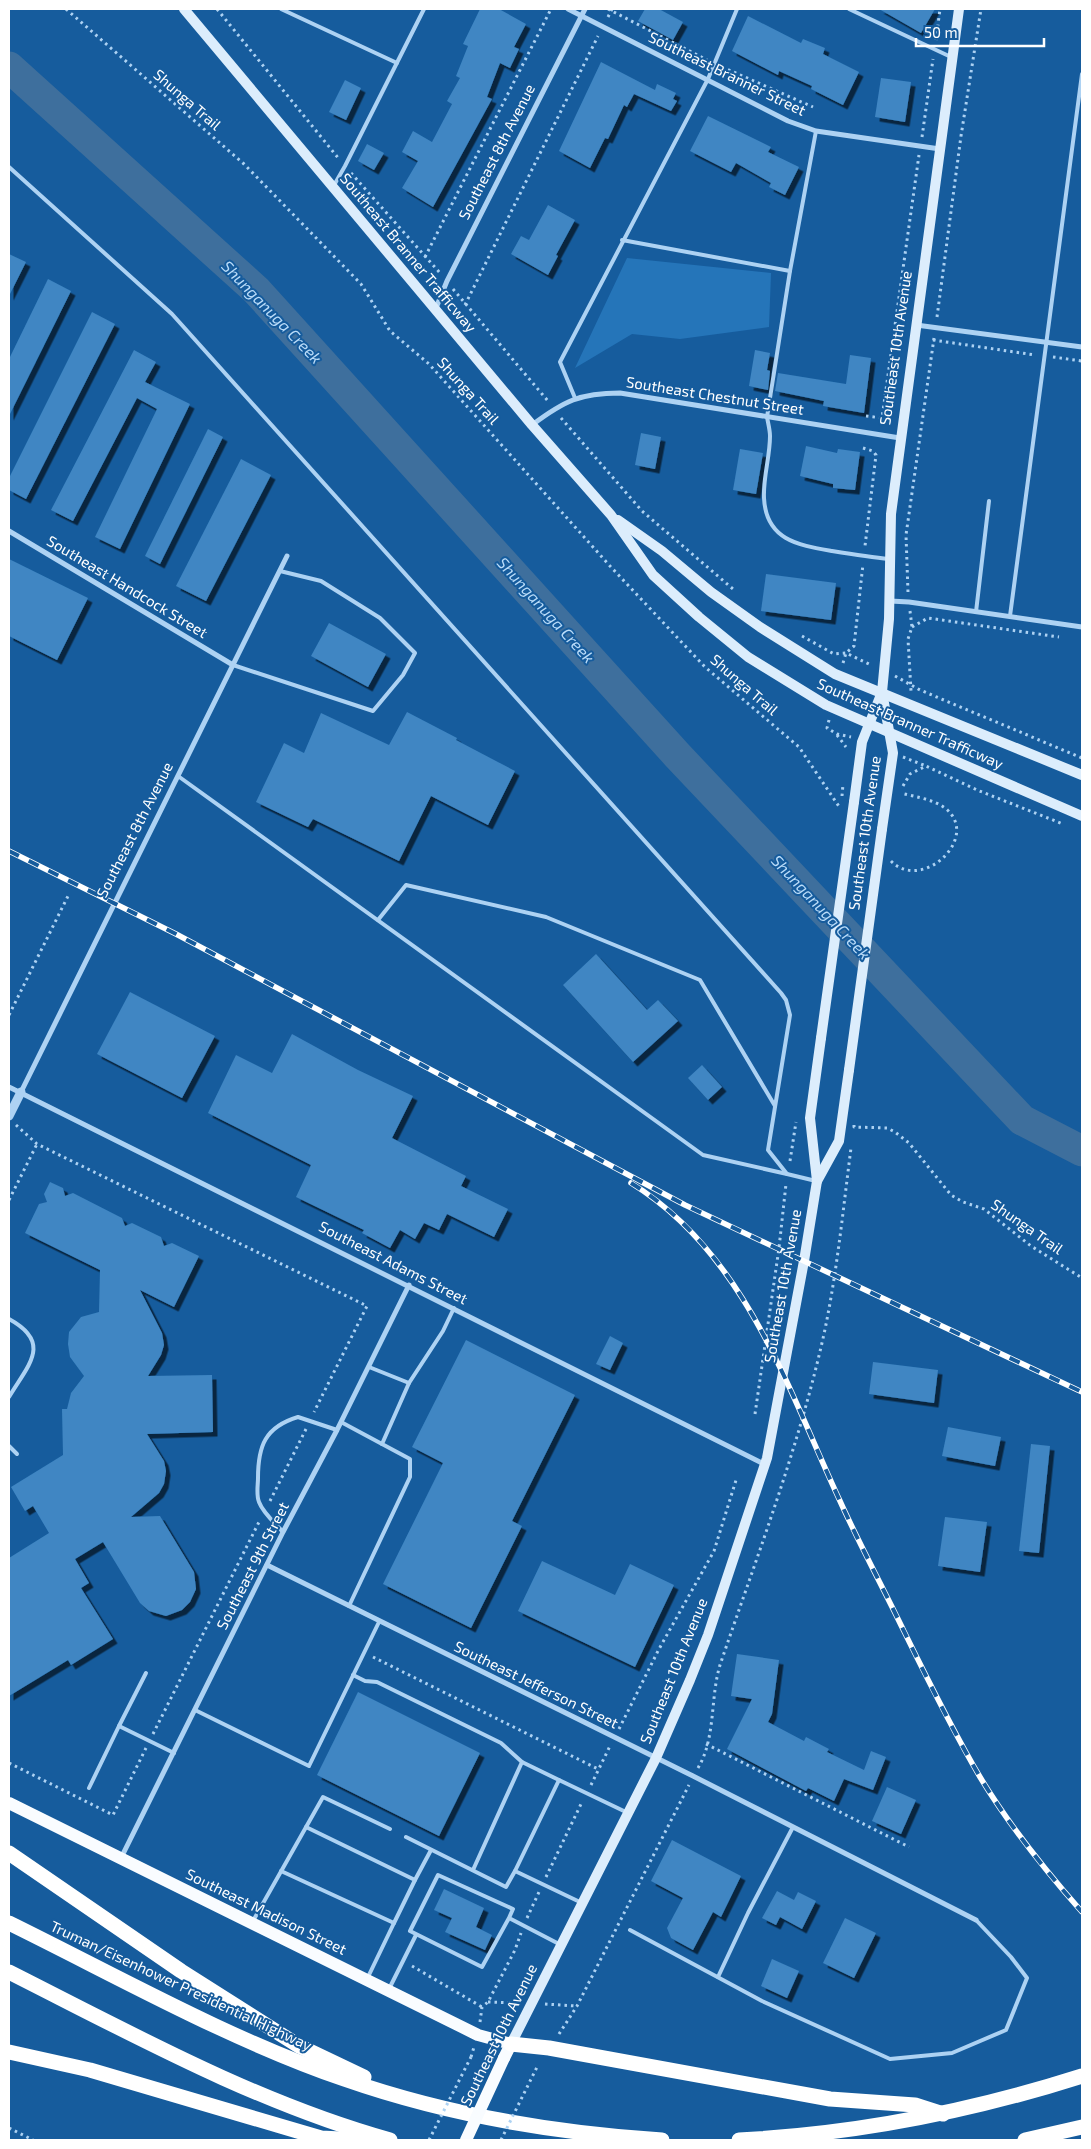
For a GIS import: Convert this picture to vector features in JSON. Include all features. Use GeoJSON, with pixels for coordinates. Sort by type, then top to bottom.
{"type":"FeatureCollection","features":[{"type":"Feature","properties":{"kind":"highway"},"geometry":{"type":"LineString","coordinates":[[9,1853],[181,1971],[299,2046],[411,2099]]}},
{"type":"Feature","properties":{"kind":"highway","name":"Truman/Eisenhower Presidential Highway"},"geometry":{"type":"LineString","coordinates":[[9,1923],[272,2051],[344,2079],[469,2114],[538,2128],[613,2137],[662,2140]]}},
{"type":"Feature","properties":{"kind":"highway"},"geometry":{"type":"LineString","coordinates":[[9,1972],[254,2091],[326,2120],[390,2140]]}},
{"type":"Feature","properties":{"kind":"highway"},"geometry":{"type":"LineString","coordinates":[[511,2044],[549,2048],[830,2099],[915,2105],[943,2114]]}},
{"type":"Feature","properties":{"kind":"highway"},"geometry":{"type":"LineString","coordinates":[[9,2052],[90,2070],[321,2138],[361,2140]]}},
{"type":"Feature","properties":{"kind":"highway"},"geometry":{"type":"LineString","coordinates":[[739,2140],[839,2132],[943,2114],[1027,2093],[1082,2076]]}},
{"type":"Feature","properties":{"kind":"highway"},"geometry":{"type":"LineString","coordinates":[[1025,2140],[1082,2127]]}},
{"type":"Feature","properties":{"kind":"main road","name":"Southeast Branner Trafficway"},"geometry":{"type":"LineString","coordinates":[[184,9],[532,425],[611,515],[653,575],[698,618],[748,657],[832,708],[1082,816]]}},
{"type":"Feature","properties":{"kind":"main road","name":"Southeast 10th Avenue"},"geometry":{"type":"LineString","coordinates":[[466,2140],[504,2058],[656,1758],[708,1635],[764,1464],[784,1374],[817,1181],[810,1118],[862,742],[882,692],[885,671],[891,514],[959,9]]}},
{"type":"Feature","properties":{"kind":"main road","name":"Southeast Branner Trafficway"},"geometry":{"type":"LineString","coordinates":[[611,515],[662,551],[711,592],[760,627],[840,676],[1082,775]]}},
{"type":"Feature","properties":{"kind":"main road","name":"Southeast 10th Avenue"},"geometry":{"type":"LineString","coordinates":[[817,1181],[839,1141],[893,753],[882,692]]}},
{"type":"Feature","properties":{"kind":"main road","name":"Southeast Madison Street"},"geometry":{"type":"LineString","coordinates":[[9,1803],[478,2035],[511,2044]]}},
{"type":"Feature","properties":{"kind":"street","name":"Southeast Branner Street"},"geometry":{"type":"LineString","coordinates":[[568,9],[788,121],[816,131],[940,149]]}},
{"type":"Feature","properties":{"kind":"street","name":"Southeast 8th Avenue"},"geometry":{"type":"LineString","coordinates":[[435,309],[447,281],[585,9]]}},
{"type":"Feature","properties":{"kind":"street"},"geometry":{"type":"LineString","coordinates":[[916,325],[935,326],[1082,347]]}},
{"type":"Feature","properties":{"kind":"street","name":"Southeast Chestnut Street"},"geometry":{"type":"LineString","coordinates":[[532,425],[554,408],[575,398],[601,393],[620,393],[900,438]]}},
{"type":"Feature","properties":{"kind":"street","name":"Southeast Handcock Street"},"geometry":{"type":"LineString","coordinates":[[9,531],[233,665]]}},
{"type":"Feature","properties":{"kind":"street","name":"Southeast 8th Avenue"},"geometry":{"type":"LineString","coordinates":[[9,1116],[287,556]]}},
{"type":"Feature","properties":{"kind":"street"},"geometry":{"type":"LineString","coordinates":[[889,601],[909,602],[1082,627]]}},
{"type":"Feature","properties":{"kind":"street","name":"Southeast Adams Street"},"geometry":{"type":"LineString","coordinates":[[9,1087],[409,1285],[764,1464]]}},
{"type":"Feature","properties":{"kind":"street","name":"Southeast 9th Street"},"geometry":{"type":"LineString","coordinates":[[121,1859],[283,1532],[337,1430],[409,1285]]}},
{"type":"Feature","properties":{"kind":"street","name":"Southeast Jefferson Street"},"geometry":{"type":"LineString","coordinates":[[267,1565],[794,1827],[976,1920]]}},
{"type":"Feature","properties":{"kind":"lane"},"geometry":{"type":"LineString","coordinates":[[281,9],[397,62]]}},
{"type":"Feature","properties":{"kind":"lane"},"geometry":{"type":"LineString","coordinates":[[333,187],[424,9]]}},
{"type":"Feature","properties":{"kind":"lane"},"geometry":{"type":"LineString","coordinates":[[575,398],[560,362],[622,240],[708,79],[737,9]]}},
{"type":"Feature","properties":{"kind":"lane"},"geometry":{"type":"LineString","coordinates":[[849,9],[953,58]]}},
{"type":"Feature","properties":{"kind":"lane"},"geometry":{"type":"LineString","coordinates":[[1010,616],[1082,74]]}},
{"type":"Feature","properties":{"kind":"lane"},"geometry":{"type":"LineString","coordinates":[[816,131],[790,271],[767,417],[770,436],[764,475],[764,500],[769,521],[780,534],[796,544],[864,557],[889,559]]}},
{"type":"Feature","properties":{"kind":"lane"},"geometry":{"type":"LineString","coordinates":[[9,167],[172,314],[781,993],[786,1000],[790,1016],[768,1150],[788,1174]]}},
{"type":"Feature","properties":{"kind":"lane"},"geometry":{"type":"LineString","coordinates":[[622,240],[790,271]]}},
{"type":"Feature","properties":{"kind":"lane"},"geometry":{"type":"LineString","coordinates":[[976,612],[989,501]]}},
{"type":"Feature","properties":{"kind":"lane"},"geometry":{"type":"LineString","coordinates":[[233,665],[373,710],[403,675],[415,652],[380,618],[321,581],[280,571]]}},
{"type":"Feature","properties":{"kind":"lane"},"geometry":{"type":"LineString","coordinates":[[178,776],[703,1155],[817,1181]]}},
{"type":"Feature","properties":{"kind":"lane"},"geometry":{"type":"LineString","coordinates":[[378,920],[406,885],[546,917],[700,980],[775,1106]]}},
{"type":"Feature","properties":{"kind":"lane"},"geometry":{"type":"LineString","coordinates":[[382,1444],[409,1383],[444,1331],[454,1308]]}},
{"type":"Feature","properties":{"kind":"lane"},"geometry":{"type":"LineString","coordinates":[[9,1319],[26,1329],[31,1336],[34,1355],[9,1397]]}},
{"type":"Feature","properties":{"kind":"lane"},"geometry":{"type":"LineString","coordinates":[[368,1367],[409,1383]]}},
{"type":"Feature","properties":{"kind":"lane"},"geometry":{"type":"LineString","coordinates":[[283,1532],[264,1512],[258,1500],[258,1457],[265,1440],[275,1426],[298,1417],[337,1430]]}},
{"type":"Feature","properties":{"kind":"lane"},"geometry":{"type":"LineString","coordinates":[[341,1422],[410,1459],[410,1477],[349,1606]]}},
{"type":"Feature","properties":{"kind":"lane"},"geometry":{"type":"LineString","coordinates":[[9,1446],[17,1454]]}},
{"type":"Feature","properties":{"kind":"lane"},"geometry":{"type":"LineString","coordinates":[[195,1710],[308,1766],[379,1622]]}},
{"type":"Feature","properties":{"kind":"lane"},"geometry":{"type":"LineString","coordinates":[[89,1788],[146,1672]]}},
{"type":"Feature","properties":{"kind":"lane"},"geometry":{"type":"LineString","coordinates":[[353,1675],[365,1681],[377,1682],[500,1743],[522,1762],[628,1813]]}},
{"type":"Feature","properties":{"kind":"lane"},"geometry":{"type":"LineString","coordinates":[[119,1726],[174,1753]]}},
{"type":"Feature","properties":{"kind":"lane"},"geometry":{"type":"LineString","coordinates":[[473,1870],[522,1762]]}},
{"type":"Feature","properties":{"kind":"lane"},"geometry":{"type":"LineString","coordinates":[[406,1837],[506,1887],[559,1780]]}},
{"type":"Feature","properties":{"kind":"lane"},"geometry":{"type":"LineString","coordinates":[[252,1924],[323,1797],[390,1829]]}},
{"type":"Feature","properties":{"kind":"lane"},"geometry":{"type":"LineString","coordinates":[[306,1827],[415,1880]]}},
{"type":"Feature","properties":{"kind":"lane"},"geometry":{"type":"LineString","coordinates":[[718,1977],[748,1913],[794,1827]]}},
{"type":"Feature","properties":{"kind":"lane"},"geometry":{"type":"LineString","coordinates":[[367,1980],[431,1850]]}},
{"type":"Feature","properties":{"kind":"lane"},"geometry":{"type":"LineString","coordinates":[[281,1871],[394,1923]]}},
{"type":"Feature","properties":{"kind":"lane"},"geometry":{"type":"LineString","coordinates":[[515,1871],[582,1903]]}},
{"type":"Feature","properties":{"kind":"lane"},"geometry":{"type":"LineString","coordinates":[[438,1875],[513,1909],[509,1918],[482,1968],[410,1931],[438,1875]]}},
{"type":"Feature","properties":{"kind":"lane"},"geometry":{"type":"LineString","coordinates":[[509,1918],[561,1945]]}},
{"type":"Feature","properties":{"kind":"lane"},"geometry":{"type":"LineString","coordinates":[[630,1930],[762,2001],[890,2059],[952,2053],[1006,2030],[1027,1978],[1011,1956],[976,1920]]}},
{"type":"Feature","properties":{"kind":"lane"},"geometry":{"type":"LineString","coordinates":[[388,1991],[416,1935]]}},
{"type":"Feature","properties":{"kind":"path","name":"Shunga Trail"},"geometry":{"type":"LineString","coordinates":[[66,9],[244,164],[361,284],[390,331],[429,364],[610,566],[705,667],[799,747],[837,805]]}},
{"type":"Feature","properties":{"kind":"path"},"geometry":{"type":"LineString","coordinates":[[218,9],[345,166],[447,281],[465,305],[642,511],[739,595]]}},
{"type":"Feature","properties":{"kind":"path"},"geometry":{"type":"LineString","coordinates":[[425,257],[551,9]]}},
{"type":"Feature","properties":{"kind":"path"},"geometry":{"type":"LineString","coordinates":[[465,305],[612,9]]}},
{"type":"Feature","properties":{"kind":"path"},"geometry":{"type":"LineString","coordinates":[[866,416],[882,418],[940,9]]}},
{"type":"Feature","properties":{"kind":"path"},"geometry":{"type":"LineString","coordinates":[[914,705],[910,683],[908,639],[912,627],[906,535],[961,136],[981,9]]}},
{"type":"Feature","properties":{"kind":"path"},"geometry":{"type":"LineString","coordinates":[[933,340],[1082,361]]}},
{"type":"Feature","properties":{"kind":"path"},"geometry":{"type":"LineString","coordinates":[[840,676],[846,653],[854,646],[876,454],[873,450],[863,448]]}},
{"type":"Feature","properties":{"kind":"path"},"geometry":{"type":"LineString","coordinates":[[912,627],[928,618],[1063,637]]}},
{"type":"Feature","properties":{"kind":"path"},"geometry":{"type":"LineString","coordinates":[[802,635],[834,654],[846,653],[910,683],[920,690],[1082,758]]}},
{"type":"Feature","properties":{"kind":"path"},"geometry":{"type":"LineString","coordinates":[[832,708],[827,728],[837,734],[862,742]]}},
{"type":"Feature","properties":{"kind":"path"},"geometry":{"type":"LineString","coordinates":[[837,734],[846,745],[846,755]]}},
{"type":"Feature","properties":{"kind":"path"},"geometry":{"type":"LineString","coordinates":[[923,747],[926,766]]}},
{"type":"Feature","properties":{"kind":"path"},"geometry":{"type":"LineString","coordinates":[[893,753],[977,790],[1065,825]]}},
{"type":"Feature","properties":{"kind":"path"},"geometry":{"type":"LineString","coordinates":[[897,867],[913,871],[926,868],[947,855],[953,845],[956,834],[955,822],[944,808],[933,802],[901,793],[904,782],[910,774],[926,766]]}},
{"type":"Feature","properties":{"kind":"path"},"geometry":{"type":"LineString","coordinates":[[843,784],[844,774]]}},
{"type":"Feature","properties":{"kind":"path"},"geometry":{"type":"LineString","coordinates":[[9,1015],[69,894]]}},
{"type":"Feature","properties":{"kind":"path"},"geometry":{"type":"LineString","coordinates":[[755,1414],[797,1118]]}},
{"type":"Feature","properties":{"kind":"path","name":"Shunga Trail"},"geometry":{"type":"LineString","coordinates":[[855,1118],[854,1127],[887,1128],[896,1132],[909,1143],[951,1194],[963,1202],[984,1209],[1032,1246],[1082,1278]]}},
{"type":"Feature","properties":{"kind":"path"},"geometry":{"type":"LineString","coordinates":[[9,1763],[113,1815],[367,1306],[37,1144],[16,1124]]}},
{"type":"Feature","properties":{"kind":"path"},"geometry":{"type":"LineString","coordinates":[[9,1200],[37,1144]]}},
{"type":"Feature","properties":{"kind":"path"},"geometry":{"type":"LineString","coordinates":[[429,2140],[471,2057],[478,2035],[482,2007],[488,2002],[515,1950],[542,1884],[658,1649],[714,1551],[736,1477]]}},
{"type":"Feature","properties":{"kind":"path"},"geometry":{"type":"LineString","coordinates":[[364,1652],[598,1769]]}},
{"type":"Feature","properties":{"kind":"path"},"geometry":{"type":"LineString","coordinates":[[706,1744],[909,1847]]}},
{"type":"Feature","properties":{"kind":"path"},"geometry":{"type":"LineString","coordinates":[[403,1961],[482,2007]]}},
{"type":"Feature","properties":{"kind":"path"},"geometry":{"type":"LineString","coordinates":[[501,2140],[538,2065]]}},
{"type":"Feature","properties":{"kind":"path"},"geometry":{"type":"LineString","coordinates":[[9,2128],[34,2140]]}},
{"type":"Feature","properties":{"kind":"shaded area"},"geometry":{"type":"Polygon","coordinates":[[[627,258],[771,273],[769,327],[680,339],[632,334],[575,368],[627,258]]]}},
{"type":"Feature","properties":{"kind":"building"},"geometry":{"type":"Polygon","coordinates":[[[480,9],[499,9],[526,24],[514,47],[519,49],[510,68],[500,63],[487,97],[492,99],[433,207],[402,188],[418,161],[402,152],[413,131],[432,142],[452,104],[447,101],[460,78],[456,76],[468,46],[463,44],[480,9]]]}},
{"type":"Feature","properties":{"kind":"building"},"geometry":{"type":"Polygon","coordinates":[[[645,9],[659,9],[683,22],[673,40],[638,21],[645,9]]]}},
{"type":"Feature","properties":{"kind":"building"},"geometry":{"type":"Polygon","coordinates":[[[879,9],[935,9],[921,33],[879,9]]]}},
{"type":"Feature","properties":{"kind":"building"},"geometry":{"type":"Polygon","coordinates":[[[748,16],[801,43],[803,39],[825,48],[823,54],[859,72],[843,105],[811,89],[812,86],[779,71],[778,75],[732,51],[748,16]]]}},
{"type":"Feature","properties":{"kind":"building"},"geometry":{"type":"Polygon","coordinates":[[[601,62],[655,90],[657,84],[676,93],[673,99],[677,101],[671,111],[634,94],[627,107],[624,105],[608,139],[605,138],[590,168],[559,151],[601,62]]]}},
{"type":"Feature","properties":{"kind":"building"},"geometry":{"type":"Polygon","coordinates":[[[881,78],[911,82],[905,122],[875,117],[881,78]]]}},
{"type":"Feature","properties":{"kind":"building"},"geometry":{"type":"Polygon","coordinates":[[[345,80],[361,88],[346,120],[329,112],[345,80]]]}},
{"type":"Feature","properties":{"kind":"building"},"geometry":{"type":"Polygon","coordinates":[[[708,116],[771,147],[768,152],[799,167],[785,195],[769,187],[771,183],[736,163],[731,172],[690,151],[708,116]]]}},
{"type":"Feature","properties":{"kind":"building"},"geometry":{"type":"Polygon","coordinates":[[[367,144],[384,153],[374,170],[358,161],[367,144]]]}},
{"type":"Feature","properties":{"kind":"building"},"geometry":{"type":"Polygon","coordinates":[[[548,205],[575,220],[556,255],[558,256],[548,275],[511,254],[521,236],[529,240],[548,205]]]}},
{"type":"Feature","properties":{"kind":"building"},"geometry":{"type":"Polygon","coordinates":[[[9,254],[26,262],[9,296],[9,254]]]}},
{"type":"Feature","properties":{"kind":"building"},"geometry":{"type":"Polygon","coordinates":[[[48,279],[71,291],[9,416],[9,359],[48,279]]]}},
{"type":"Feature","properties":{"kind":"building"},"geometry":{"type":"Polygon","coordinates":[[[92,312],[115,324],[26,499],[9,490],[9,478],[92,312]]]}},
{"type":"Feature","properties":{"kind":"building"},"geometry":{"type":"Polygon","coordinates":[[[134,350],[156,362],[145,382],[190,404],[120,549],[95,537],[157,409],[137,398],[73,521],[51,510],[134,350]]]}},
{"type":"Feature","properties":{"kind":"building"},"geometry":{"type":"Polygon","coordinates":[[[755,350],[770,353],[767,370],[770,371],[768,390],[749,386],[755,350]]]}},
{"type":"Feature","properties":{"kind":"building"},"geometry":{"type":"Polygon","coordinates":[[[850,355],[871,358],[864,413],[823,406],[824,401],[775,391],[778,373],[846,384],[850,355]]]}},
{"type":"Feature","properties":{"kind":"building"},"geometry":{"type":"Polygon","coordinates":[[[208,429],[223,437],[160,564],[145,556],[208,429]]]}},
{"type":"Feature","properties":{"kind":"building"},"geometry":{"type":"Polygon","coordinates":[[[641,433],[661,437],[655,469],[635,465],[641,433]]]}},
{"type":"Feature","properties":{"kind":"building"},"geometry":{"type":"Polygon","coordinates":[[[806,446],[837,453],[838,449],[860,452],[855,490],[833,488],[833,484],[800,476],[806,446]]]}},
{"type":"Feature","properties":{"kind":"building"},"geometry":{"type":"Polygon","coordinates":[[[740,449],[763,453],[756,494],[733,490],[740,449]]]}},
{"type":"Feature","properties":{"kind":"building"},"geometry":{"type":"Polygon","coordinates":[[[241,459],[271,475],[206,601],[176,586],[241,459]]]}},
{"type":"Feature","properties":{"kind":"building"},"geometry":{"type":"Polygon","coordinates":[[[9,559],[88,598],[57,660],[9,636],[9,559]]]}},
{"type":"Feature","properties":{"kind":"building"},"geometry":{"type":"Polygon","coordinates":[[[766,574],[836,583],[831,620],[761,611],[766,574]]]}},
{"type":"Feature","properties":{"kind":"building"},"geometry":{"type":"Polygon","coordinates":[[[329,623],[386,654],[368,687],[311,656],[329,623]]]}},
{"type":"Feature","properties":{"kind":"building"},"geometry":{"type":"Polygon","coordinates":[[[407,712],[515,771],[488,825],[431,796],[399,861],[313,819],[308,827],[256,802],[284,743],[304,753],[321,713],[389,745],[407,712]]]}},
{"type":"Feature","properties":{"kind":"building"},"geometry":{"type":"Polygon","coordinates":[[[596,954],[647,1010],[658,1000],[678,1021],[633,1062],[563,985],[596,954]]]}},
{"type":"Feature","properties":{"kind":"building"},"geometry":{"type":"Polygon","coordinates":[[[130,992],[215,1036],[182,1098],[97,1054],[130,992]]]}},
{"type":"Feature","properties":{"kind":"building"},"geometry":{"type":"Polygon","coordinates":[[[292,1034],[358,1070],[413,1096],[392,1138],[466,1176],[461,1186],[508,1209],[494,1237],[447,1214],[439,1230],[424,1223],[415,1239],[400,1230],[390,1248],[362,1233],[364,1230],[296,1197],[311,1165],[208,1113],[236,1055],[272,1073],[292,1034]]]}},
{"type":"Feature","properties":{"kind":"building"},"geometry":{"type":"Polygon","coordinates":[[[702,1065],[722,1087],[708,1100],[688,1078],[702,1065]]]}},
{"type":"Feature","properties":{"kind":"building"},"geometry":{"type":"Polygon","coordinates":[[[50,1182],[63,1188],[65,1196],[73,1193],[122,1218],[125,1226],[132,1223],[161,1237],[164,1246],[172,1243],[199,1256],[174,1307],[140,1290],[162,1333],[164,1345],[161,1355],[148,1376],[212,1375],[213,1432],[147,1434],[164,1461],[166,1471],[164,1484],[159,1493],[131,1517],[160,1516],[194,1572],[196,1589],[190,1602],[182,1610],[166,1616],[149,1611],[140,1603],[103,1542],[75,1559],[89,1583],[81,1588],[113,1639],[71,1665],[68,1660],[9,1696],[9,1558],[49,1533],[33,1506],[25,1511],[11,1487],[63,1455],[62,1409],[67,1409],[71,1393],[84,1376],[70,1357],[69,1332],[81,1317],[99,1312],[100,1270],[25,1233],[39,1204],[47,1202],[44,1194],[50,1182]]]}},
{"type":"Feature","properties":{"kind":"building"},"geometry":{"type":"Polygon","coordinates":[[[610,1336],[623,1343],[610,1370],[596,1364],[610,1336]]]}},
{"type":"Feature","properties":{"kind":"building"},"geometry":{"type":"Polygon","coordinates":[[[466,1340],[575,1395],[512,1521],[522,1526],[471,1628],[383,1584],[443,1463],[412,1447],[466,1340]]]}},
{"type":"Feature","properties":{"kind":"building"},"geometry":{"type":"Polygon","coordinates":[[[873,1362],[938,1370],[934,1403],[869,1394],[873,1362]]]}},
{"type":"Feature","properties":{"kind":"building"},"geometry":{"type":"Polygon","coordinates":[[[948,1427],[1001,1437],[995,1466],[942,1456],[948,1427]]]}},
{"type":"Feature","properties":{"kind":"building"},"geometry":{"type":"Polygon","coordinates":[[[1031,1444],[1050,1446],[1039,1553],[1019,1551],[1031,1444]]]}},
{"type":"Feature","properties":{"kind":"building"},"geometry":{"type":"Polygon","coordinates":[[[945,1517],[987,1522],[980,1572],[938,1566],[945,1517]]]}},
{"type":"Feature","properties":{"kind":"building"},"geometry":{"type":"Polygon","coordinates":[[[542,1561],[615,1595],[630,1564],[674,1585],[635,1667],[518,1611],[542,1561]]]}},
{"type":"Feature","properties":{"kind":"building"},"geometry":{"type":"Polygon","coordinates":[[[737,1654],[779,1660],[772,1714],[768,1722],[804,1741],[806,1737],[829,1749],[827,1752],[864,1770],[871,1751],[886,1757],[873,1790],[844,1779],[834,1801],[808,1788],[806,1791],[727,1749],[752,1699],[731,1696],[737,1654]]]}},
{"type":"Feature","properties":{"kind":"building"},"geometry":{"type":"Polygon","coordinates":[[[358,1692],[480,1753],[439,1836],[317,1775],[358,1692]]]}},
{"type":"Feature","properties":{"kind":"building"},"geometry":{"type":"Polygon","coordinates":[[[887,1787],[916,1800],[901,1834],[872,1821],[887,1787]]]}},
{"type":"Feature","properties":{"kind":"building"},"geometry":{"type":"Polygon","coordinates":[[[672,1840],[741,1876],[721,1917],[713,1912],[693,1950],[671,1938],[667,1928],[683,1898],[651,1881],[672,1840]]]}},
{"type":"Feature","properties":{"kind":"building"},"geometry":{"type":"Polygon","coordinates":[[[444,1889],[484,1908],[476,1927],[492,1935],[485,1950],[445,1932],[452,1918],[434,1910],[444,1889]]]}},
{"type":"Feature","properties":{"kind":"building"},"geometry":{"type":"Polygon","coordinates":[[[777,1891],[794,1900],[798,1892],[816,1901],[802,1929],[780,1917],[776,1925],[762,1918],[777,1891]]]}},
{"type":"Feature","properties":{"kind":"building"},"geometry":{"type":"Polygon","coordinates":[[[845,1918],[876,1933],[854,1978],[823,1963],[845,1918]]]}},
{"type":"Feature","properties":{"kind":"building"},"geometry":{"type":"Polygon","coordinates":[[[772,1959],[799,1971],[787,1998],[761,1986],[772,1959]]]}},
{"type":"Feature","properties":{"kind":"waterway","name":"Shunganuga Creek"},"geometry":{"type":"LineString","coordinates":[[9,67],[256,290],[677,755],[1022,1120],[1082,1151]]}},
{"type":"Feature","properties":{"kind":"railway"},"geometry":{"type":"LineString","coordinates":[[9,851],[176,934],[685,1205],[1082,1392]]}},
{"type":"Feature","properties":{"kind":"railway"},"geometry":{"type":"LineString","coordinates":[[631,1183],[671,1212],[704,1246],[733,1284],[758,1325],[781,1369],[854,1531],[969,1758],[1015,1830],[1082,1912]]}}]}
